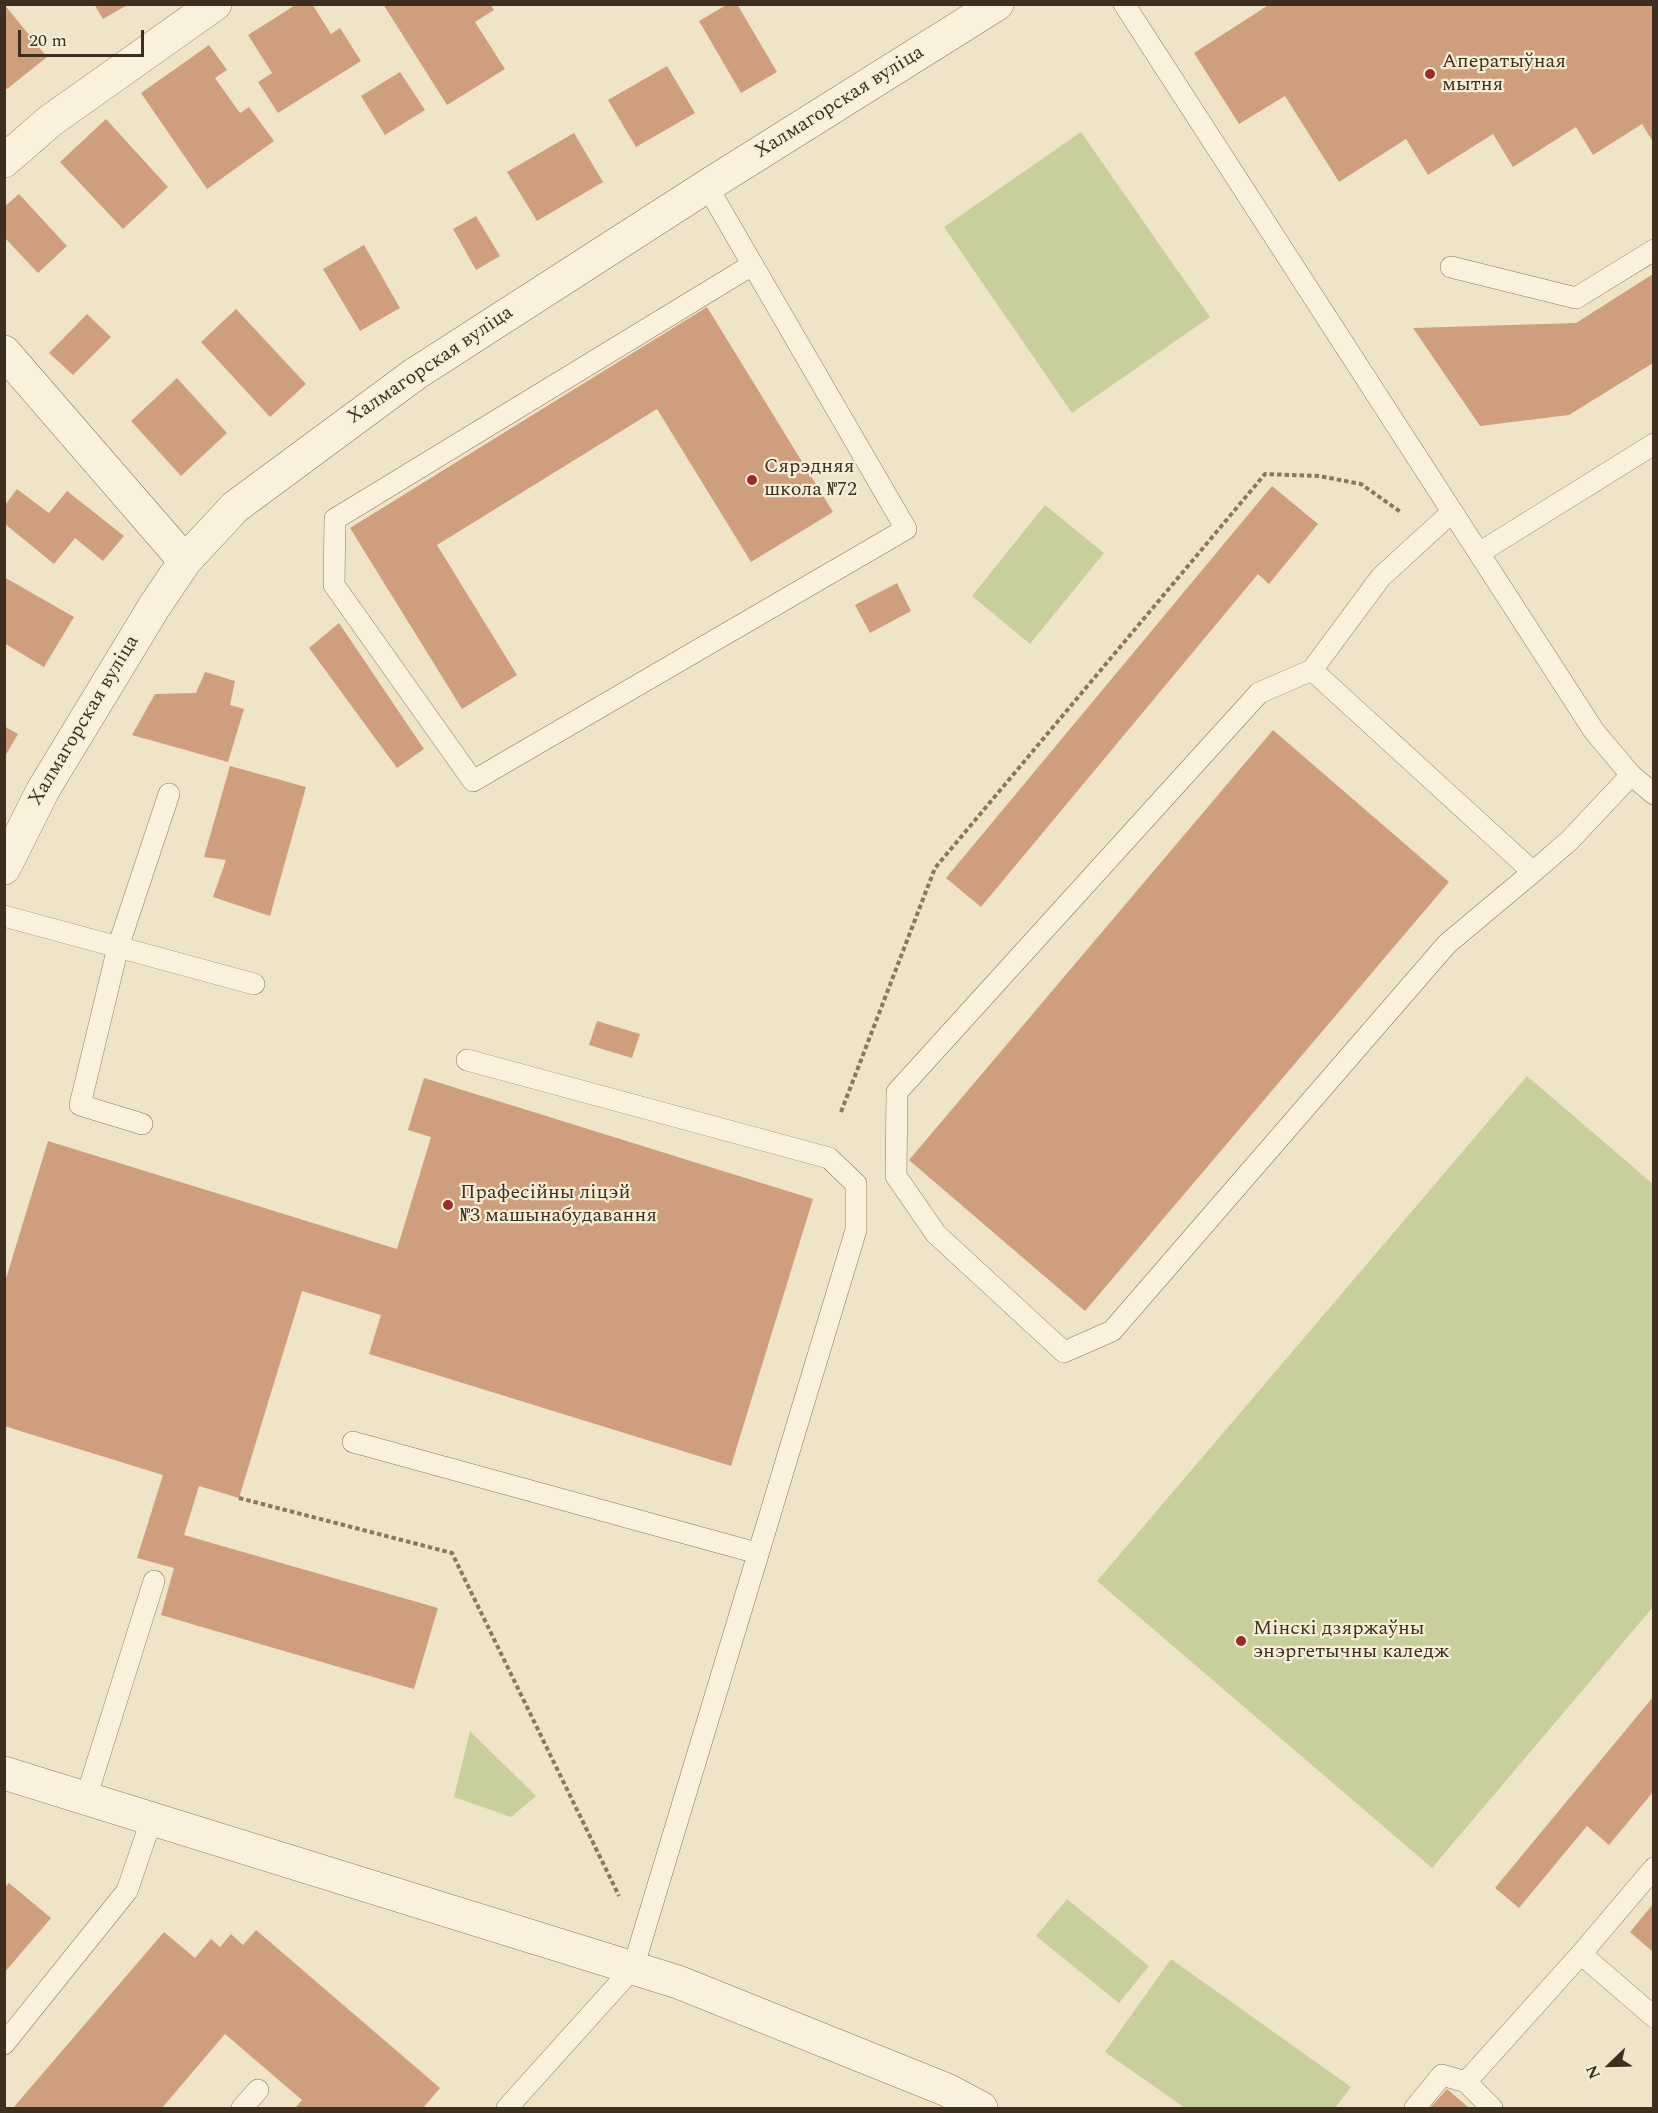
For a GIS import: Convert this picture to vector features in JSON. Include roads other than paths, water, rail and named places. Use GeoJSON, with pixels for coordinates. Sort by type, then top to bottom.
{"type":"FeatureCollection","features":[{"type":"Feature","properties":{"kind":"street"},"geometry":{"type":"LineString","coordinates":[[4,161],[50,121],[215,4]]}},
{"type":"Feature","properties":{"kind":"street","name":"Халмагорская вуліца"},"geometry":{"type":"LineString","coordinates":[[4,868],[43,790],[154,607],[185,561],[235,507],[415,374],[706,186],[997,4]]}},
{"type":"Feature","properties":{"kind":"street"},"geometry":{"type":"LineString","coordinates":[[4,352],[185,561]]}},
{"type":"Feature","properties":{"kind":"street"},"geometry":{"type":"LineString","coordinates":[[4,1773],[678,1982],[947,2090],[981,2109]]}},
{"type":"Feature","properties":{"kind":"lane"},"geometry":{"type":"LineString","coordinates":[[1124,4],[1594,731],[1631,775],[1653,794]]}},
{"type":"Feature","properties":{"kind":"lane"},"geometry":{"type":"LineString","coordinates":[[706,186],[906,529],[473,781],[334,585],[335,519],[752,265]]}},
{"type":"Feature","properties":{"kind":"lane"},"geometry":{"type":"LineString","coordinates":[[1451,267],[1576,298],[1653,250]]}},
{"type":"Feature","properties":{"kind":"lane"},"geometry":{"type":"LineString","coordinates":[[1479,553],[1653,444]]}},
{"type":"Feature","properties":{"kind":"lane"},"geometry":{"type":"LineString","coordinates":[[1452,512],[1381,577],[1312,670],[1259,693],[897,1092],[896,1176],[936,1234],[1064,1352],[1112,1331],[1447,944],[1570,840],[1631,775]]}},
{"type":"Feature","properties":{"kind":"lane"},"geometry":{"type":"LineString","coordinates":[[1312,670],[1533,872]]}},
{"type":"Feature","properties":{"kind":"lane"},"geometry":{"type":"LineString","coordinates":[[142,1124],[80,1105],[118,947],[169,794]]}},
{"type":"Feature","properties":{"kind":"lane"},"geometry":{"type":"LineString","coordinates":[[4,916],[254,984]]}},
{"type":"Feature","properties":{"kind":"lane"},"geometry":{"type":"LineString","coordinates":[[467,1060],[829,1158],[856,1184],[856,1230],[633,1968],[507,2109]]}},
{"type":"Feature","properties":{"kind":"lane"},"geometry":{"type":"LineString","coordinates":[[353,1442],[758,1553]]}},
{"type":"Feature","properties":{"kind":"lane"},"geometry":{"type":"LineString","coordinates":[[86,1798],[154,1581]]}},
{"type":"Feature","properties":{"kind":"lane"},"geometry":{"type":"LineString","coordinates":[[4,2044],[127,1891],[152,1818]]}},
{"type":"Feature","properties":{"kind":"lane"},"geometry":{"type":"LineString","coordinates":[[1466,2082],[1581,1954],[1653,1868]]}},
{"type":"Feature","properties":{"kind":"lane"},"geometry":{"type":"LineString","coordinates":[[1581,1954],[1653,2017]]}},
{"type":"Feature","properties":{"kind":"lane"},"geometry":{"type":"LineString","coordinates":[[1415,2109],[1442,2074],[1466,2082],[1492,2109]]}},
{"type":"Feature","properties":{"kind":"lane"},"geometry":{"type":"LineString","coordinates":[[242,2109],[258,2090]]}},
{"type":"Feature","properties":{"kind":"place","name":"Аператыўная мытня"},"geometry":{"type":"Point","coordinates":[1430,74]}},
{"type":"Feature","properties":{"kind":"place","name":"Сярэдняя школа №72"},"geometry":{"type":"Point","coordinates":[752,480]}},
{"type":"Feature","properties":{"kind":"place","name":"Прафесійны ліцэй №3 машынабудавання"},"geometry":{"type":"Point","coordinates":[448,1205]}},
{"type":"Feature","properties":{"kind":"place","name":"Мінскі дзяржаўны энэргетычны каледж"},"geometry":{"type":"Point","coordinates":[1241,1641]}}]}
